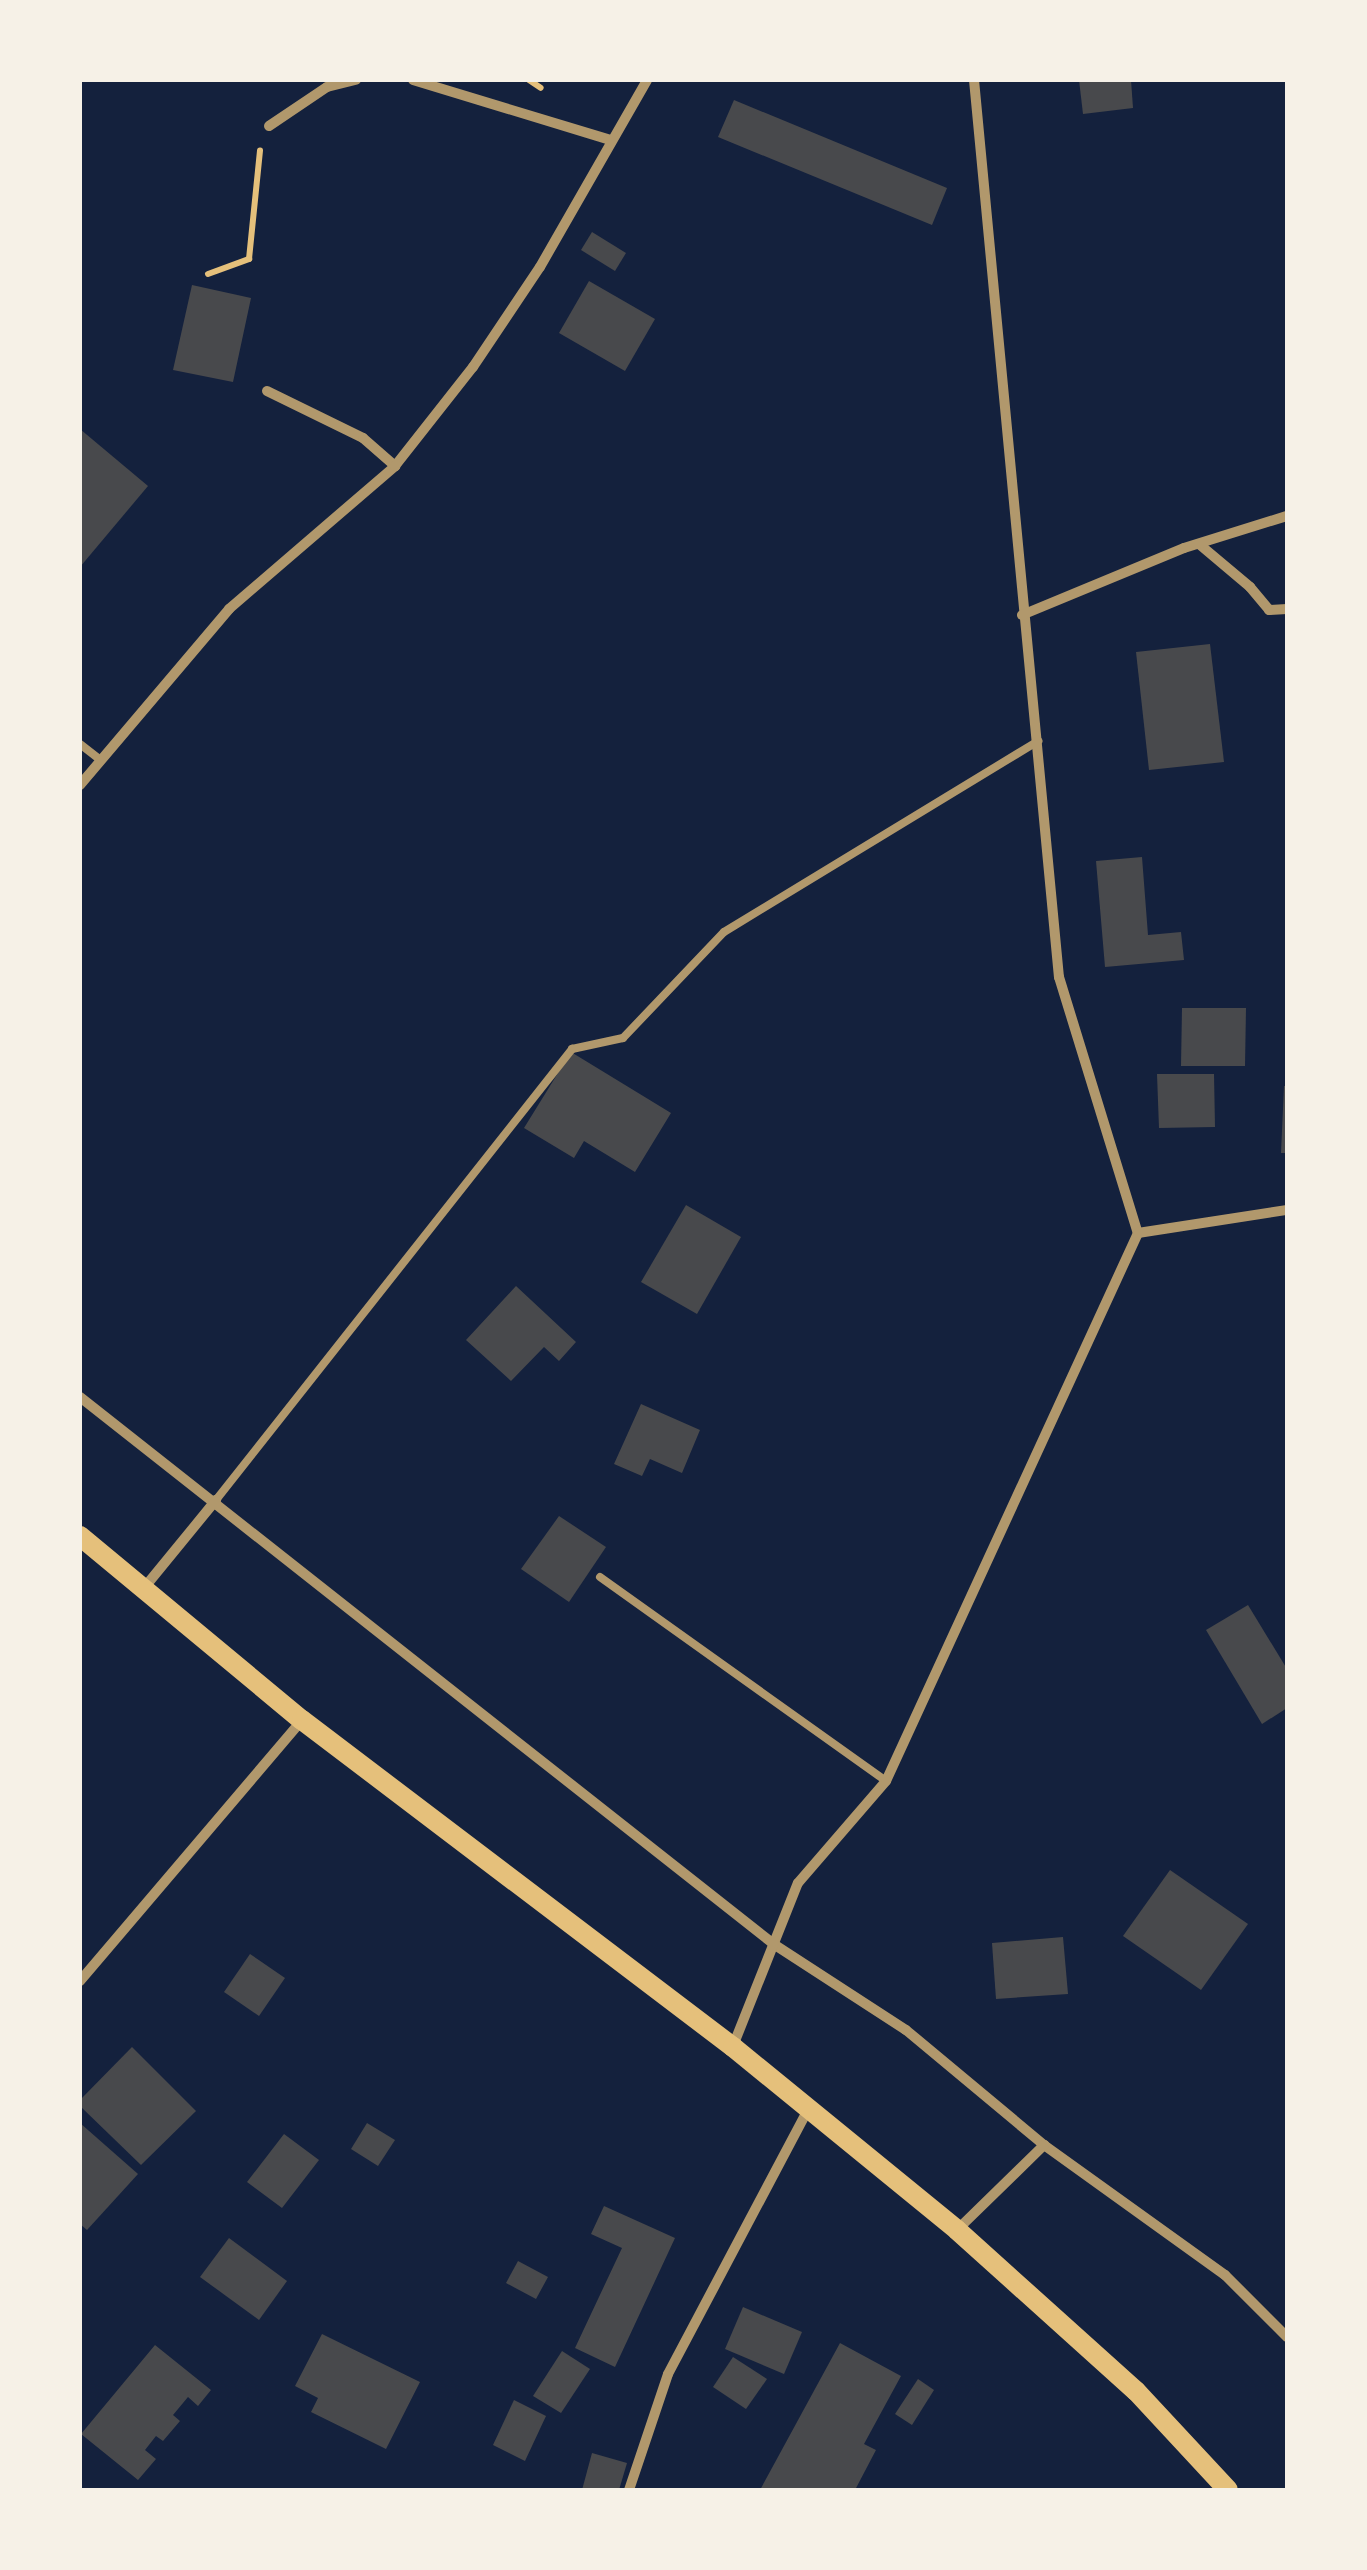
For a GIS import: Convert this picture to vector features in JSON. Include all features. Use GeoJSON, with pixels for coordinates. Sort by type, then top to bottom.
{"type":"FeatureCollection","features":[{"type":"Feature","properties":{"kind":"main road"},"geometry":{"type":"LineString","coordinates":[[80,1536],[302,1720],[732,2048],[957,2230],[1136,2391],[1228,2490]]}},
{"type":"Feature","properties":{"kind":"street"},"geometry":{"type":"LineString","coordinates":[[269,126],[327,87],[356,80]]}},
{"type":"Feature","properties":{"kind":"street"},"geometry":{"type":"LineString","coordinates":[[414,80],[610,140]]}},
{"type":"Feature","properties":{"kind":"street"},"geometry":{"type":"LineString","coordinates":[[80,784],[229,609],[395,466],[473,367],[540,267],[647,80]]}},
{"type":"Feature","properties":{"kind":"street"},"geometry":{"type":"LineString","coordinates":[[732,2048],[798,1883],[886,1781],[1138,1233],[1059,977],[974,80]]}},
{"type":"Feature","properties":{"kind":"street"},"geometry":{"type":"LineString","coordinates":[[267,391],[363,438],[395,466]]}},
{"type":"Feature","properties":{"kind":"street"},"geometry":{"type":"LineString","coordinates":[[1022,615],[1198,544],[1287,516]]}},
{"type":"Feature","properties":{"kind":"street"},"geometry":{"type":"LineString","coordinates":[[1198,544],[1250,587],[1269,610],[1287,609]]}},
{"type":"Feature","properties":{"kind":"street"},"geometry":{"type":"LineString","coordinates":[[1138,1233],[1287,1210]]}},
{"type":"Feature","properties":{"kind":"street"},"geometry":{"type":"LineString","coordinates":[[80,1397],[216,1500],[775,1945],[906,2030],[1044,2145],[1225,2275],[1287,2337]]}},
{"type":"Feature","properties":{"kind":"street"},"geometry":{"type":"LineString","coordinates":[[143,1588],[216,1500]]}},
{"type":"Feature","properties":{"kind":"street"},"geometry":{"type":"LineString","coordinates":[[80,1981],[302,1720]]}},
{"type":"Feature","properties":{"kind":"street"},"geometry":{"type":"LineString","coordinates":[[629,2490],[668,2374],[807,2111]]}},
{"type":"Feature","properties":{"kind":"street"},"geometry":{"type":"LineString","coordinates":[[957,2230],[1044,2145]]}},
{"type":"Feature","properties":{"kind":"lane"},"geometry":{"type":"LineString","coordinates":[[216,1500],[572,1049],[623,1038],[724,932],[1038,741]]}},
{"type":"Feature","properties":{"kind":"lane"},"geometry":{"type":"LineString","coordinates":[[80,744],[99,759]]}},
{"type":"Feature","properties":{"kind":"lane"},"geometry":{"type":"LineString","coordinates":[[600,1578],[886,1781]]}},
{"type":"Feature","properties":{"kind":"path"},"geometry":{"type":"LineString","coordinates":[[208,274],[248,259],[256,161],[269,126]]}},
{"type":"Feature","properties":{"kind":"building"},"geometry":{"type":"Polygon","coordinates":[[[1079,80],[1131,80],[1133,108],[1083,114],[1079,80]]]}},
{"type":"Feature","properties":{"kind":"building"},"geometry":{"type":"Polygon","coordinates":[[[734,100],[947,188],[932,225],[718,137],[734,100]]]}},
{"type":"Feature","properties":{"kind":"building"},"geometry":{"type":"Polygon","coordinates":[[[592,232],[626,253],[615,271],[581,250],[592,232]]]}},
{"type":"Feature","properties":{"kind":"building"},"geometry":{"type":"Polygon","coordinates":[[[589,281],[655,319],[625,371],[559,333],[589,281]]]}},
{"type":"Feature","properties":{"kind":"building"},"geometry":{"type":"Polygon","coordinates":[[[192,285],[251,298],[233,382],[173,370],[192,285]]]}},
{"type":"Feature","properties":{"kind":"building"},"geometry":{"type":"Polygon","coordinates":[[[80,429],[148,486],[80,567],[80,429]]]}},
{"type":"Feature","properties":{"kind":"building"},"geometry":{"type":"Polygon","coordinates":[[[1210,644],[1224,762],[1149,770],[1136,652],[1210,644]]]}},
{"type":"Feature","properties":{"kind":"building"},"geometry":{"type":"Polygon","coordinates":[[[1142,857],[1148,935],[1181,932],[1184,960],[1105,967],[1096,861],[1142,857]]]}},
{"type":"Feature","properties":{"kind":"building"},"geometry":{"type":"Polygon","coordinates":[[[1182,1008],[1246,1008],[1245,1066],[1181,1066],[1182,1008]]]}},
{"type":"Feature","properties":{"kind":"building"},"geometry":{"type":"Polygon","coordinates":[[[571,1052],[671,1113],[635,1172],[584,1141],[574,1158],[524,1128],[571,1052]]]}},
{"type":"Feature","properties":{"kind":"building"},"geometry":{"type":"Polygon","coordinates":[[[1157,1074],[1214,1074],[1215,1127],[1159,1128],[1157,1074]]]}},
{"type":"Feature","properties":{"kind":"building"},"geometry":{"type":"Polygon","coordinates":[[[1284,1086],[1287,1153],[1281,1153],[1284,1086]]]}},
{"type":"Feature","properties":{"kind":"building"},"geometry":{"type":"Polygon","coordinates":[[[686,1205],[741,1237],[697,1314],[641,1282],[686,1205]]]}},
{"type":"Feature","properties":{"kind":"building"},"geometry":{"type":"Polygon","coordinates":[[[516,1286],[576,1342],[559,1361],[544,1347],[511,1381],[466,1340],[516,1286]]]}},
{"type":"Feature","properties":{"kind":"building"},"geometry":{"type":"Polygon","coordinates":[[[641,1404],[700,1430],[682,1473],[650,1459],[642,1476],[614,1464],[641,1404]]]}},
{"type":"Feature","properties":{"kind":"building"},"geometry":{"type":"Polygon","coordinates":[[[559,1516],[606,1547],[569,1602],[521,1569],[559,1516]]]}},
{"type":"Feature","properties":{"kind":"building"},"geometry":{"type":"Polygon","coordinates":[[[1248,1605],[1287,1669],[1287,1708],[1262,1724],[1206,1630],[1248,1605]]]}},
{"type":"Feature","properties":{"kind":"building"},"geometry":{"type":"Polygon","coordinates":[[[1170,1870],[1248,1924],[1201,1990],[1123,1936],[1170,1870]]]}},
{"type":"Feature","properties":{"kind":"building"},"geometry":{"type":"Polygon","coordinates":[[[1063,1937],[1068,1994],[996,1999],[992,1943],[1063,1937]]]}},
{"type":"Feature","properties":{"kind":"building"},"geometry":{"type":"Polygon","coordinates":[[[250,1954],[285,1978],[259,2016],[224,1992],[250,1954]]]}},
{"type":"Feature","properties":{"kind":"building"},"geometry":{"type":"Polygon","coordinates":[[[132,2047],[196,2111],[141,2165],[80,2106],[80,2100],[132,2047]]]}},
{"type":"Feature","properties":{"kind":"building"},"geometry":{"type":"Polygon","coordinates":[[[80,2123],[138,2174],[87,2230],[80,2224],[80,2123]]]}},
{"type":"Feature","properties":{"kind":"building"},"geometry":{"type":"Polygon","coordinates":[[[367,2123],[395,2140],[378,2166],[351,2149],[367,2123]]]}},
{"type":"Feature","properties":{"kind":"building"},"geometry":{"type":"Polygon","coordinates":[[[284,2134],[319,2160],[282,2208],[247,2182],[284,2134]]]}},
{"type":"Feature","properties":{"kind":"building"},"geometry":{"type":"Polygon","coordinates":[[[604,2206],[675,2238],[615,2367],[575,2348],[622,2248],[591,2234],[604,2206]]]}},
{"type":"Feature","properties":{"kind":"building"},"geometry":{"type":"Polygon","coordinates":[[[229,2238],[287,2281],[259,2320],[200,2277],[229,2238]]]}},
{"type":"Feature","properties":{"kind":"building"},"geometry":{"type":"Polygon","coordinates":[[[518,2261],[548,2277],[536,2299],[506,2283],[518,2261]]]}},
{"type":"Feature","properties":{"kind":"building"},"geometry":{"type":"Polygon","coordinates":[[[743,2307],[802,2332],[784,2374],[725,2349],[743,2307]]]}},
{"type":"Feature","properties":{"kind":"building"},"geometry":{"type":"Polygon","coordinates":[[[322,2334],[420,2382],[386,2449],[311,2412],[318,2398],[295,2386],[322,2334]]]}},
{"type":"Feature","properties":{"kind":"building"},"geometry":{"type":"Polygon","coordinates":[[[840,2343],[901,2376],[864,2444],[876,2450],[855,2490],[760,2490],[840,2343]]]}},
{"type":"Feature","properties":{"kind":"building"},"geometry":{"type":"Polygon","coordinates":[[[155,2345],[211,2390],[198,2406],[188,2397],[173,2415],[180,2421],[163,2441],[156,2436],[145,2450],[156,2459],[138,2480],[81,2434],[155,2345]]]}},
{"type":"Feature","properties":{"kind":"building"},"geometry":{"type":"Polygon","coordinates":[[[562,2351],[590,2369],[561,2413],[533,2396],[562,2351]]]}},
{"type":"Feature","properties":{"kind":"building"},"geometry":{"type":"Polygon","coordinates":[[[733,2357],[767,2379],[746,2409],[713,2387],[733,2357]]]}},
{"type":"Feature","properties":{"kind":"building"},"geometry":{"type":"Polygon","coordinates":[[[918,2379],[934,2390],[912,2425],[895,2414],[918,2379]]]}},
{"type":"Feature","properties":{"kind":"building"},"geometry":{"type":"Polygon","coordinates":[[[514,2400],[546,2416],[525,2461],[493,2445],[514,2400]]]}},
{"type":"Feature","properties":{"kind":"building"},"geometry":{"type":"Polygon","coordinates":[[[592,2453],[627,2463],[619,2490],[582,2490],[592,2453]]]}}]}
